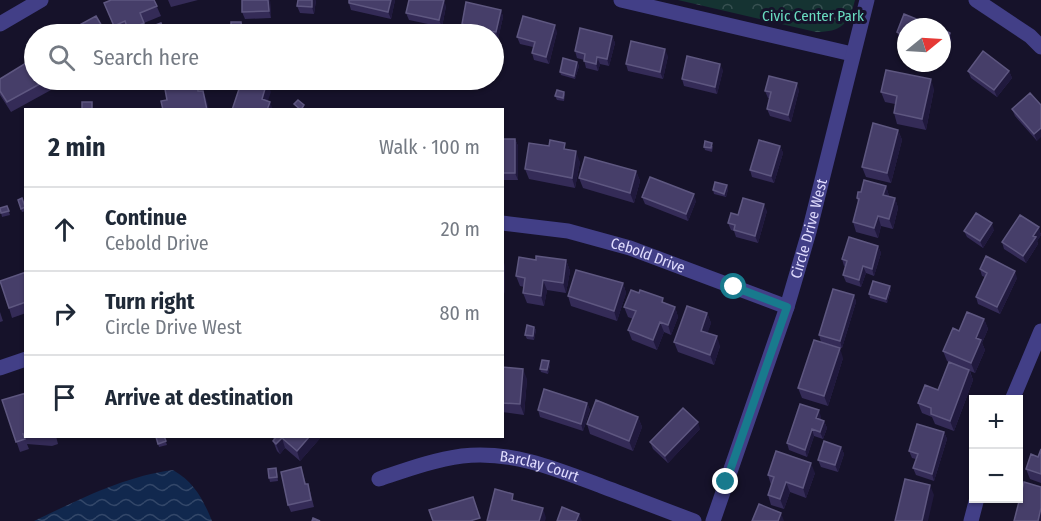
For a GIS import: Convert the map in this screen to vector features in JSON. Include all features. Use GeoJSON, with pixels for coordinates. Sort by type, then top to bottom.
{"type":"FeatureCollection","features":[{"type":"Feature","properties":{"kind":"street"},"geometry":{"type":"LineString","coordinates":[[0,24],[41,0]]}},
{"type":"Feature","properties":{"kind":"street"},"geometry":{"type":"LineString","coordinates":[[621,0],[852,54]]}},
{"type":"Feature","properties":{"kind":"street","name":"Circle Drive West"},"geometry":{"type":"LineString","coordinates":[[713,521],[787,307],[809,232],[867,0]]}},
{"type":"Feature","properties":{"kind":"street"},"geometry":{"type":"LineString","coordinates":[[976,0],[1030,36],[1041,47]]}},
{"type":"Feature","properties":{"kind":"street","name":"Cebold Drive"},"geometry":{"type":"LineString","coordinates":[[504,223],[568,231],[630,248],[787,307]]}},
{"type":"Feature","properties":{"kind":"street"},"geometry":{"type":"LineString","coordinates":[[1014,395],[1041,331]]}},
{"type":"Feature","properties":{"kind":"street"},"geometry":{"type":"LineString","coordinates":[[0,368],[24,360]]}},
{"type":"Feature","properties":{"kind":"street","name":"Barclay Court"},"geometry":{"type":"LineString","coordinates":[[379,479],[427,463],[463,456],[515,458],[554,468],[694,521]]}},
{"type":"Feature","properties":{"kind":"street"},"geometry":{"type":"LineString","coordinates":[[971,521],[976,503]]}},
{"type":"Feature","properties":{"kind":"green space","name":"Civic Center Park"},"geometry":{"type":"Polygon","coordinates":[[[678,0],[855,0],[850,15],[843,25],[825,32],[816,32],[678,0]]]}},
{"type":"Feature","properties":{"kind":"water"},"geometry":{"type":"Polygon","coordinates":[[[173,470],[187,480],[197,492],[212,521],[34,521],[120,483],[173,470]]]}},
{"type":"Feature","properties":{"kind":"building"},"geometry":{"type":"Polygon","coordinates":[[[111,0],[154,0],[157,6],[140,13],[144,23],[142,24],[126,24],[125,21],[113,24],[104,3],[111,0]]]}},
{"type":"Feature","properties":{"kind":"building"},"geometry":{"type":"Polygon","coordinates":[[[242,0],[268,0],[269,11],[242,12],[242,0]]]}},
{"type":"Feature","properties":{"kind":"building"},"geometry":{"type":"Polygon","coordinates":[[[298,0],[312,0],[312,7],[297,6],[298,0]]]}},
{"type":"Feature","properties":{"kind":"building"},"geometry":{"type":"Polygon","coordinates":[[[349,0],[391,0],[388,12],[349,3],[349,0]]]}},
{"type":"Feature","properties":{"kind":"building"},"geometry":{"type":"Polygon","coordinates":[[[409,0],[444,0],[439,20],[406,13],[409,0]]]}},
{"type":"Feature","properties":{"kind":"building"},"geometry":{"type":"Polygon","coordinates":[[[466,2],[501,10],[498,24],[462,24],[466,2]]]}},
{"type":"Feature","properties":{"kind":"building"},"geometry":{"type":"Polygon","coordinates":[[[904,14],[914,18],[902,18],[904,14]]]}},
{"type":"Feature","properties":{"kind":"building"},"geometry":{"type":"Polygon","coordinates":[[[96,16],[101,24],[81,24],[96,16]]]}},
{"type":"Feature","properties":{"kind":"building"},"geometry":{"type":"Polygon","coordinates":[[[523,16],[555,25],[546,57],[532,53],[535,42],[517,37],[523,16]]]}},
{"type":"Feature","properties":{"kind":"building"},"geometry":{"type":"Polygon","coordinates":[[[580,28],[612,36],[607,59],[597,57],[596,64],[584,61],[585,54],[575,51],[580,28]]]}},
{"type":"Feature","properties":{"kind":"building"},"geometry":{"type":"Polygon","coordinates":[[[631,41],[665,49],[660,72],[626,64],[631,41]]]}},
{"type":"Feature","properties":{"kind":"building"},"geometry":{"type":"Polygon","coordinates":[[[983,51],[1009,71],[994,90],[968,71],[983,51]]]}},
{"type":"Feature","properties":{"kind":"building"},"geometry":{"type":"Polygon","coordinates":[[[687,56],[720,64],[715,87],[682,79],[687,56]]]}},
{"type":"Feature","properties":{"kind":"building"},"geometry":{"type":"Polygon","coordinates":[[[563,58],[577,62],[574,76],[560,72],[563,58]]]}},
{"type":"Feature","properties":{"kind":"building"},"geometry":{"type":"Polygon","coordinates":[[[24,64],[24,90],[29,90],[7,102],[0,91],[0,79],[24,64]]]}},
{"type":"Feature","properties":{"kind":"building"},"geometry":{"type":"Polygon","coordinates":[[[886,70],[931,79],[922,119],[894,113],[897,96],[881,92],[886,70]]]}},
{"type":"Feature","properties":{"kind":"building"},"geometry":{"type":"Polygon","coordinates":[[[769,76],[797,83],[788,115],[767,109],[771,92],[765,91],[769,76]]]}},
{"type":"Feature","properties":{"kind":"building"},"geometry":{"type":"Polygon","coordinates":[[[165,90],[203,91],[207,108],[163,108],[161,101],[167,100],[165,90]]]}},
{"type":"Feature","properties":{"kind":"building"},"geometry":{"type":"Polygon","coordinates":[[[239,90],[265,90],[262,99],[270,102],[268,108],[233,108],[239,90]]]}},
{"type":"Feature","properties":{"kind":"building"},"geometry":{"type":"Polygon","coordinates":[[[557,90],[564,92],[563,98],[555,96],[557,90]]]}},
{"type":"Feature","properties":{"kind":"building"},"geometry":{"type":"Polygon","coordinates":[[[1030,93],[1041,105],[1041,128],[1034,134],[1012,109],[1030,93]]]}},
{"type":"Feature","properties":{"kind":"building"},"geometry":{"type":"Polygon","coordinates":[[[298,100],[304,105],[299,108],[294,104],[298,100]]]}},
{"type":"Feature","properties":{"kind":"building"},"geometry":{"type":"Polygon","coordinates":[[[82,102],[92,102],[92,108],[82,108],[82,102]]]}},
{"type":"Feature","properties":{"kind":"building"},"geometry":{"type":"Polygon","coordinates":[[[873,123],[898,130],[887,173],[862,167],[873,123]]]}},
{"type":"Feature","properties":{"kind":"building"},"geometry":{"type":"Polygon","coordinates":[[[504,139],[515,139],[515,173],[504,173],[504,139]]]}},
{"type":"Feature","properties":{"kind":"building"},"geometry":{"type":"Polygon","coordinates":[[[550,140],[565,143],[564,149],[576,151],[572,178],[525,169],[529,143],[549,146],[550,140]]]}},
{"type":"Feature","properties":{"kind":"building"},"geometry":{"type":"Polygon","coordinates":[[[759,140],[780,146],[771,176],[750,170],[759,140]]]}},
{"type":"Feature","properties":{"kind":"building"},"geometry":{"type":"Polygon","coordinates":[[[705,141],[712,143],[711,148],[704,147],[705,141]]]}},
{"type":"Feature","properties":{"kind":"building"},"geometry":{"type":"Polygon","coordinates":[[[585,157],[636,171],[630,193],[579,178],[585,157]]]}},
{"type":"Feature","properties":{"kind":"building"},"geometry":{"type":"Polygon","coordinates":[[[650,177],[694,194],[686,214],[642,197],[650,177]]]}},
{"type":"Feature","properties":{"kind":"building"},"geometry":{"type":"Polygon","coordinates":[[[864,180],[886,186],[883,195],[895,198],[889,219],[878,216],[874,228],[853,222],[859,199],[857,198],[858,192],[861,192],[864,180]]]}},
{"type":"Feature","properties":{"kind":"building"},"geometry":{"type":"Polygon","coordinates":[[[715,182],[727,185],[724,194],[713,190],[715,182]]]}},
{"type":"Feature","properties":{"kind":"building"},"geometry":{"type":"Polygon","coordinates":[[[22,198],[24,208],[21,209],[18,200],[22,198]]]}},
{"type":"Feature","properties":{"kind":"building"},"geometry":{"type":"Polygon","coordinates":[[[743,198],[764,204],[755,236],[734,230],[735,225],[728,223],[731,213],[738,215],[743,198]]]}},
{"type":"Feature","properties":{"kind":"building"},"geometry":{"type":"Polygon","coordinates":[[[7,206],[9,211],[1,213],[0,208],[7,206]]]}},
{"type":"Feature","properties":{"kind":"building"},"geometry":{"type":"Polygon","coordinates":[[[976,213],[992,223],[980,241],[964,231],[976,213]]]}},
{"type":"Feature","properties":{"kind":"building"},"geometry":{"type":"Polygon","coordinates":[[[1020,215],[1039,227],[1033,236],[1036,237],[1023,256],[1002,242],[1020,215]]]}},
{"type":"Feature","properties":{"kind":"building"},"geometry":{"type":"Polygon","coordinates":[[[849,237],[878,246],[872,269],[863,266],[859,280],[843,275],[847,261],[842,259],[849,237]]]}},
{"type":"Feature","properties":{"kind":"building"},"geometry":{"type":"Polygon","coordinates":[[[536,256],[566,260],[563,283],[543,280],[541,296],[523,293],[525,278],[516,276],[519,257],[536,260],[536,256]]]}},
{"type":"Feature","properties":{"kind":"building"},"geometry":{"type":"Polygon","coordinates":[[[986,256],[1015,271],[997,307],[976,297],[987,273],[980,269],[986,256]]]}},
{"type":"Feature","properties":{"kind":"building"},"geometry":{"type":"Polygon","coordinates":[[[576,270],[623,283],[614,311],[568,296],[576,270]]]}},
{"type":"Feature","properties":{"kind":"building"},"geometry":{"type":"Polygon","coordinates":[[[24,273],[24,303],[9,308],[0,281],[24,273]]]}},
{"type":"Feature","properties":{"kind":"building"},"geometry":{"type":"Polygon","coordinates":[[[873,281],[890,286],[886,299],[869,294],[873,281]]]}},
{"type":"Feature","properties":{"kind":"building"},"geometry":{"type":"Polygon","coordinates":[[[833,289],[854,295],[840,341],[819,335],[833,289]]]}},
{"type":"Feature","properties":{"kind":"building"},"geometry":{"type":"Polygon","coordinates":[[[631,290],[639,293],[640,290],[663,298],[662,302],[675,307],[668,325],[660,322],[653,340],[628,330],[636,311],[624,307],[631,290]]]}},
{"type":"Feature","properties":{"kind":"building"},"geometry":{"type":"Polygon","coordinates":[[[687,306],[707,313],[701,331],[717,336],[710,355],[674,342],[687,306]]]}},
{"type":"Feature","properties":{"kind":"building"},"geometry":{"type":"Polygon","coordinates":[[[967,312],[984,319],[976,338],[981,340],[971,363],[943,351],[953,328],[959,331],[967,312]]]}},
{"type":"Feature","properties":{"kind":"building"},"geometry":{"type":"Polygon","coordinates":[[[527,325],[534,327],[533,336],[525,335],[527,325]]]}},
{"type":"Feature","properties":{"kind":"building"},"geometry":{"type":"Polygon","coordinates":[[[814,340],[840,348],[824,396],[798,388],[814,340]]]}},
{"type":"Feature","properties":{"kind":"building"},"geometry":{"type":"Polygon","coordinates":[[[542,360],[549,361],[547,370],[540,369],[542,360]]]}},
{"type":"Feature","properties":{"kind":"building"},"geometry":{"type":"Polygon","coordinates":[[[949,362],[969,370],[950,421],[931,414],[931,408],[918,403],[925,385],[938,390],[949,362]]]}},
{"type":"Feature","properties":{"kind":"building"},"geometry":{"type":"Polygon","coordinates":[[[504,367],[523,369],[520,404],[504,403],[504,367]]]}},
{"type":"Feature","properties":{"kind":"building"},"geometry":{"type":"Polygon","coordinates":[[[544,389],[587,403],[581,424],[538,410],[544,389]]]}},
{"type":"Feature","properties":{"kind":"building"},"geometry":{"type":"Polygon","coordinates":[[[24,394],[23,434],[25,439],[16,442],[2,400],[24,394]]]}},
{"type":"Feature","properties":{"kind":"building"},"geometry":{"type":"Polygon","coordinates":[[[596,400],[638,417],[629,441],[587,424],[596,400]]]}},
{"type":"Feature","properties":{"kind":"building"},"geometry":{"type":"Polygon","coordinates":[[[800,404],[819,410],[816,418],[824,421],[820,432],[812,429],[805,450],[787,443],[800,404]]]}},
{"type":"Feature","properties":{"kind":"building"},"geometry":{"type":"Polygon","coordinates":[[[683,408],[698,422],[665,456],[650,442],[683,408]]]}},
{"type":"Feature","properties":{"kind":"building"},"geometry":{"type":"Polygon","coordinates":[[[917,424],[944,432],[932,474],[913,468],[918,454],[909,451],[917,424]]]}},
{"type":"Feature","properties":{"kind":"building"},"geometry":{"type":"Polygon","coordinates":[[[156,438],[165,438],[166,441],[158,444],[156,438]]]}},
{"type":"Feature","properties":{"kind":"building"},"geometry":{"type":"Polygon","coordinates":[[[275,438],[282,438],[276,444],[273,441],[275,438]]]}},
{"type":"Feature","properties":{"kind":"building"},"geometry":{"type":"Polygon","coordinates":[[[282,438],[308,438],[297,451],[282,438]]]}},
{"type":"Feature","properties":{"kind":"building"},"geometry":{"type":"Polygon","coordinates":[[[824,441],[841,447],[835,465],[818,460],[824,441]]]}},
{"type":"Feature","properties":{"kind":"building"},"geometry":{"type":"Polygon","coordinates":[[[1041,449],[1041,474],[1026,469],[1031,454],[1038,457],[1041,449]]]}},
{"type":"Feature","properties":{"kind":"building"},"geometry":{"type":"Polygon","coordinates":[[[776,451],[811,463],[803,488],[786,482],[780,499],[768,495],[774,477],[768,475],[776,451]]]}},
{"type":"Feature","properties":{"kind":"building"},"geometry":{"type":"Polygon","coordinates":[[[301,467],[311,500],[288,505],[281,472],[301,467]]]}},
{"type":"Feature","properties":{"kind":"building"},"geometry":{"type":"Polygon","coordinates":[[[276,468],[277,477],[269,478],[268,469],[276,468]]]}},
{"type":"Feature","properties":{"kind":"building"},"geometry":{"type":"Polygon","coordinates":[[[905,479],[930,485],[922,521],[895,521],[905,479]]]}},
{"type":"Feature","properties":{"kind":"building"},"geometry":{"type":"Polygon","coordinates":[[[1024,482],[1041,487],[1041,508],[1038,521],[1014,521],[1019,503],[1023,503],[1024,482]]]}},
{"type":"Feature","properties":{"kind":"building"},"geometry":{"type":"Polygon","coordinates":[[[495,489],[513,494],[512,500],[543,508],[539,521],[487,521],[495,489]]]}},
{"type":"Feature","properties":{"kind":"building"},"geometry":{"type":"Polygon","coordinates":[[[473,497],[480,518],[470,521],[433,521],[429,510],[473,497]]]}},
{"type":"Feature","properties":{"kind":"building"},"geometry":{"type":"Polygon","coordinates":[[[759,504],[781,513],[778,521],[752,521],[759,504]]]}},
{"type":"Feature","properties":{"kind":"building"},"geometry":{"type":"Polygon","coordinates":[[[562,507],[579,514],[576,521],[557,521],[562,507]]]}},
{"type":"Feature","properties":{"kind":"route"},"geometry":{"type":"LineString","coordinates":[[726,482],[787,307],[734,287]]}}]}
